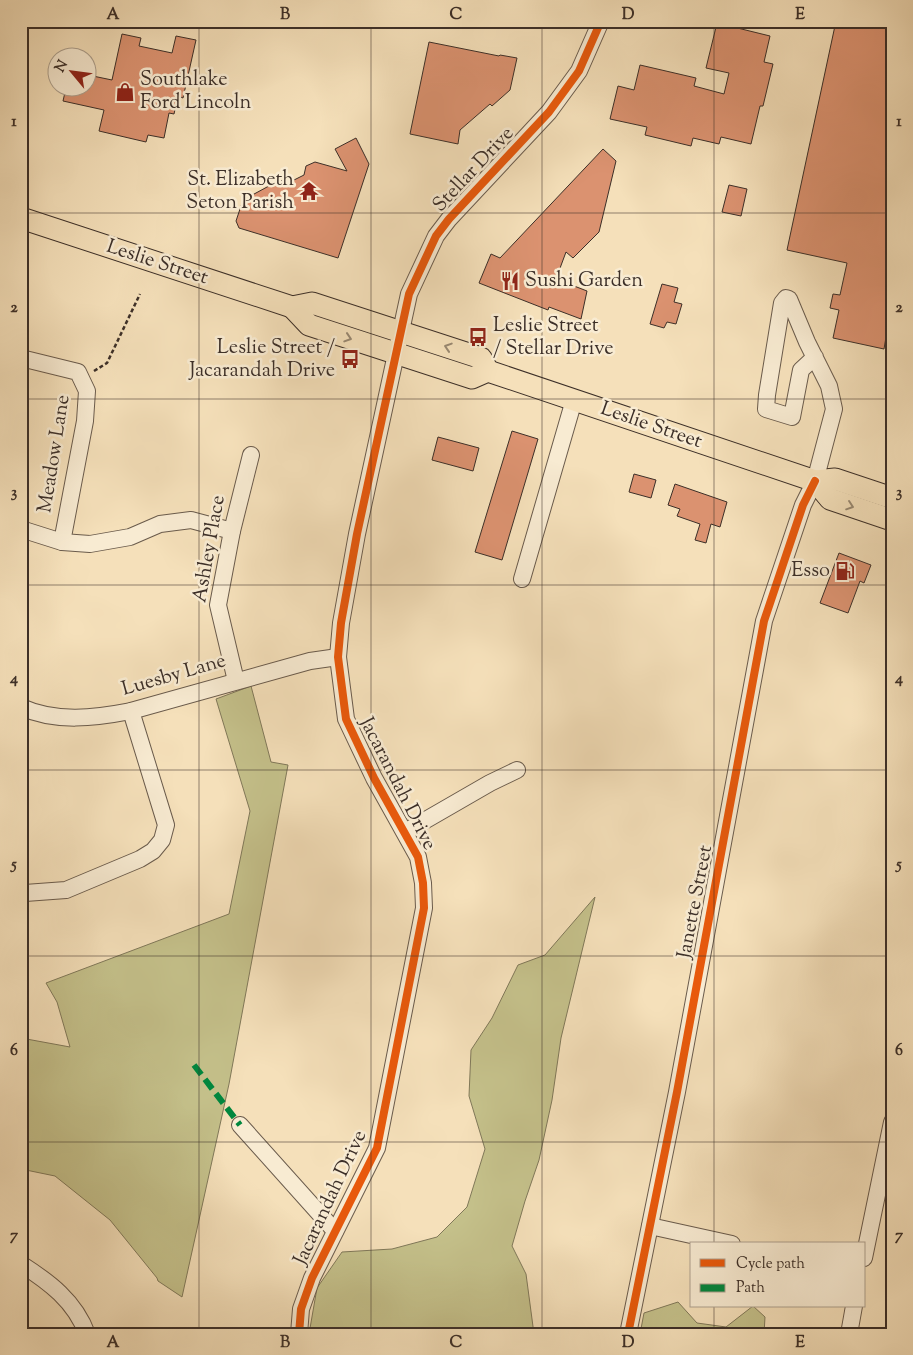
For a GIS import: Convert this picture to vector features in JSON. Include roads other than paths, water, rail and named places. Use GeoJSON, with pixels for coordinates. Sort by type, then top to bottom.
{"type":"FeatureCollection","features":[{"type":"Feature","properties":{"kind":"main road","name":"Leslie Street"},"geometry":{"type":"LineString","coordinates":[[21,218],[292,307],[309,325],[397,354],[472,378],[488,371],[815,481],[835,479],[892,498]]}},
{"type":"Feature","properties":{"kind":"main road","name":"Leslie Street"},"geometry":{"type":"LineString","coordinates":[[292,307],[312,303],[481,358],[488,371]]}},
{"type":"Feature","properties":{"kind":"main road","name":"Leslie Street"},"geometry":{"type":"LineString","coordinates":[[815,481],[830,499],[892,520]]}},
{"type":"Feature","properties":{"kind":"street","name":"Stellar Drive"},"geometry":{"type":"LineString","coordinates":[[397,354],[409,294],[436,236],[449,219],[549,112],[579,71],[601,21]]}},
{"type":"Feature","properties":{"kind":"street","name":"Janette Street"},"geometry":{"type":"LineString","coordinates":[[628,1334],[764,621],[803,505],[815,481],[834,409],[829,386],[789,299],[786,298],[782,303],[766,395],[766,408],[792,417],[801,370],[815,357]]}},
{"type":"Feature","properties":{"kind":"street","name":"Jacarandah Drive"},"geometry":{"type":"LineString","coordinates":[[299,1334],[301,1309],[312,1278],[376,1148],[424,908],[423,882],[418,857],[374,778],[346,719],[338,656],[341,623],[357,534],[397,354]]}},
{"type":"Feature","properties":{"kind":"street","name":"Meadow Lane"},"geometry":{"type":"LineString","coordinates":[[21,358],[78,372],[87,391],[85,421],[62,542]]}},
{"type":"Feature","properties":{"kind":"street"},"geometry":{"type":"LineString","coordinates":[[522,579],[574,400]]}},
{"type":"Feature","properties":{"kind":"street","name":"Ashley Place"},"geometry":{"type":"LineString","coordinates":[[236,681],[218,605],[232,530],[251,455]]}},
{"type":"Feature","properties":{"kind":"street"},"geometry":{"type":"LineString","coordinates":[[21,529],[62,542],[90,544],[130,536],[160,524],[191,520],[232,530]]}},
{"type":"Feature","properties":{"kind":"street","name":"Luesby Lane"},"geometry":{"type":"LineString","coordinates":[[21,708],[35,713],[74,718],[102,716],[132,711],[310,661],[338,656]]}},
{"type":"Feature","properties":{"kind":"street"},"geometry":{"type":"LineString","coordinates":[[26,893],[66,890],[140,859],[153,851],[162,840],[166,825],[132,711]]}},
{"type":"Feature","properties":{"kind":"street"},"geometry":{"type":"LineString","coordinates":[[405,832],[490,783],[517,770]]}},
{"type":"Feature","properties":{"kind":"street"},"geometry":{"type":"LineString","coordinates":[[866,1248],[892,1122]]}},
{"type":"Feature","properties":{"kind":"street"},"geometry":{"type":"LineString","coordinates":[[240,1125],[335,1231]]}},
{"type":"Feature","properties":{"kind":"street"},"geometry":{"type":"LineString","coordinates":[[650,1226],[723,1242]]}},
{"type":"Feature","properties":{"kind":"street"},"geometry":{"type":"LineString","coordinates":[[21,1264],[47,1281],[72,1305],[83,1322],[87,1334]]}},
{"type":"Feature","properties":{"kind":"street"},"geometry":{"type":"LineString","coordinates":[[849,1334],[854,1308]]}},
{"type":"Feature","properties":{"kind":"place","name":"Southlake Ford Lincoln"},"geometry":{"type":"Point","coordinates":[125,92]}},
{"type":"Feature","properties":{"kind":"place","name":"St. Elizabeth Seton Parish"},"geometry":{"type":"Point","coordinates":[309,191]}},
{"type":"Feature","properties":{"kind":"place","name":"Sushi Garden"},"geometry":{"type":"Point","coordinates":[510,281]}},
{"type":"Feature","properties":{"kind":"place","name":"Leslie Street / Stellar Drive"},"geometry":{"type":"Point","coordinates":[478,337]}},
{"type":"Feature","properties":{"kind":"place","name":"Leslie Street / Jacarandah Drive"},"geometry":{"type":"Point","coordinates":[350,359]}},
{"type":"Feature","properties":{"kind":"place","name":"Esso"},"geometry":{"type":"Point","coordinates":[845,571]}}]}
